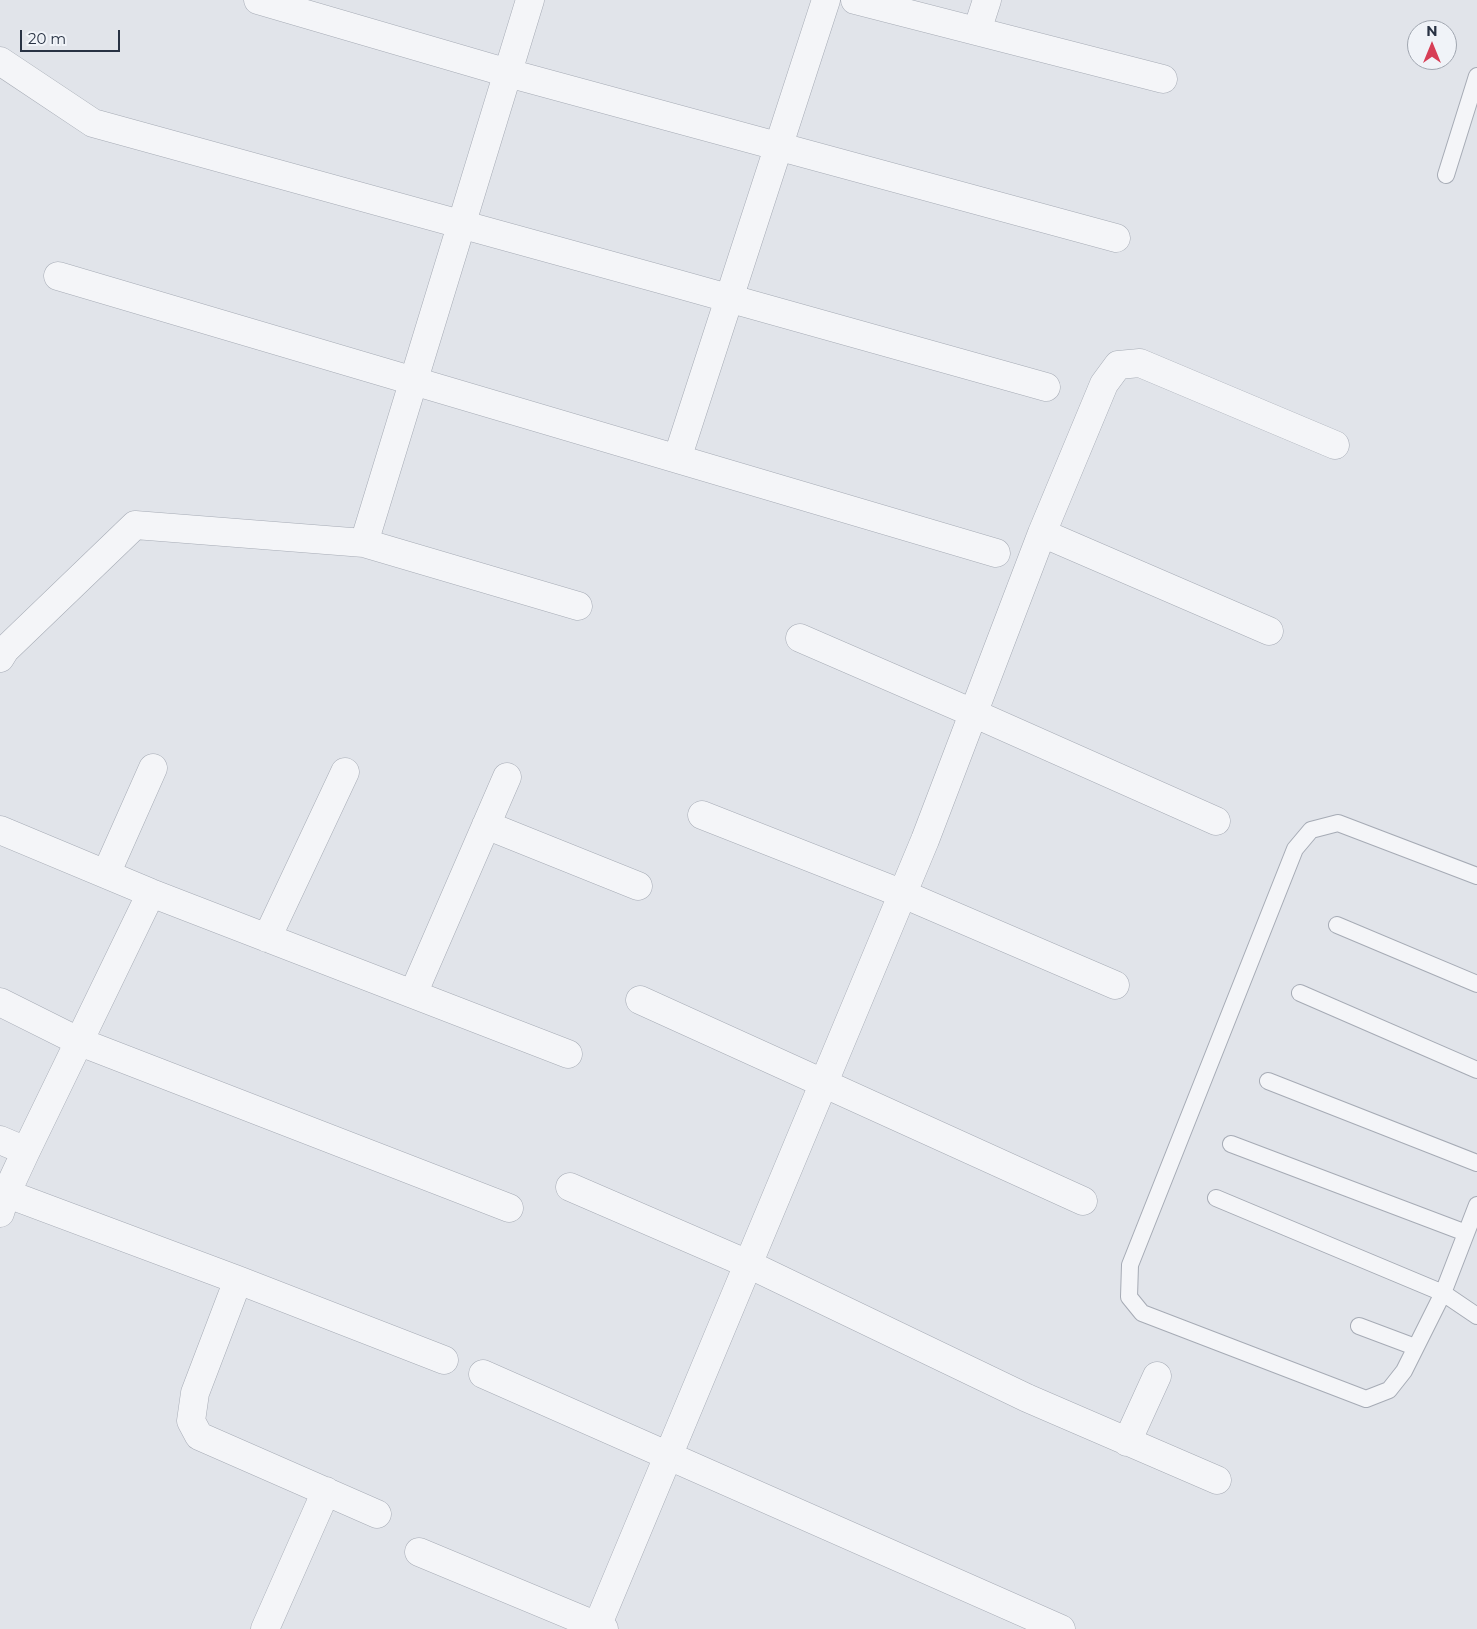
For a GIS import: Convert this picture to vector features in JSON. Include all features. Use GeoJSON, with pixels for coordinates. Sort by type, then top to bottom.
{"type":"FeatureCollection","features":[{"type":"Feature","properties":{"kind":"street"},"geometry":{"type":"LineString","coordinates":[[258,0],[508,73],[1116,238]]}},
{"type":"Feature","properties":{"kind":"street"},"geometry":{"type":"LineString","coordinates":[[364,543],[530,0]]}},
{"type":"Feature","properties":{"kind":"street"},"geometry":{"type":"LineString","coordinates":[[677,459],[826,0]]}},
{"type":"Feature","properties":{"kind":"street"},"geometry":{"type":"LineString","coordinates":[[856,0],[1163,79]]}},
{"type":"Feature","properties":{"kind":"street"},"geometry":{"type":"LineString","coordinates":[[977,32],[987,0]]}},
{"type":"Feature","properties":{"kind":"street"},"geometry":{"type":"LineString","coordinates":[[0,61],[93,123],[1046,387]]}},
{"type":"Feature","properties":{"kind":"street"},"geometry":{"type":"LineString","coordinates":[[58,276],[996,553]]}},
{"type":"Feature","properties":{"kind":"street"},"geometry":{"type":"LineString","coordinates":[[419,1552],[599,1628],[668,1456],[926,840],[1042,533],[1104,384],[1118,365],[1140,363],[1335,445]]}},
{"type":"Feature","properties":{"kind":"street"},"geometry":{"type":"LineString","coordinates":[[0,658],[5,650],[135,525],[364,543],[578,606]]}},
{"type":"Feature","properties":{"kind":"street"},"geometry":{"type":"LineString","coordinates":[[1042,533],[1269,631]]}},
{"type":"Feature","properties":{"kind":"street"},"geometry":{"type":"LineString","coordinates":[[800,638],[1216,821]]}},
{"type":"Feature","properties":{"kind":"street"},"geometry":{"type":"LineString","coordinates":[[106,874],[153,768]]}},
{"type":"Feature","properties":{"kind":"street"},"geometry":{"type":"LineString","coordinates":[[267,938],[346,772]]}},
{"type":"Feature","properties":{"kind":"street"},"geometry":{"type":"LineString","coordinates":[[413,994],[507,777]]}},
{"type":"Feature","properties":{"kind":"street"},"geometry":{"type":"LineString","coordinates":[[702,815],[903,894],[1115,985]]}},
{"type":"Feature","properties":{"kind":"street"},"geometry":{"type":"LineString","coordinates":[[486,825],[638,886]]}},
{"type":"Feature","properties":{"kind":"street"},"geometry":{"type":"LineString","coordinates":[[0,830],[151,893],[568,1054]]}},
{"type":"Feature","properties":{"kind":"street"},"geometry":{"type":"LineString","coordinates":[[151,893],[2,1199],[238,1280],[444,1360]]}},
{"type":"Feature","properties":{"kind":"street"},"geometry":{"type":"LineString","coordinates":[[640,1000],[1083,1201]]}},
{"type":"Feature","properties":{"kind":"street"},"geometry":{"type":"LineString","coordinates":[[0,1002],[80,1042],[509,1208]]}},
{"type":"Feature","properties":{"kind":"street"},"geometry":{"type":"LineString","coordinates":[[0,1140],[26,1151]]}},
{"type":"Feature","properties":{"kind":"street"},"geometry":{"type":"LineString","coordinates":[[570,1186],[748,1264],[1027,1398],[1217,1480]]}},
{"type":"Feature","properties":{"kind":"street"},"geometry":{"type":"LineString","coordinates":[[238,1280],[195,1393],[191,1421],[199,1436],[377,1514]]}},
{"type":"Feature","properties":{"kind":"street"},"geometry":{"type":"LineString","coordinates":[[483,1374],[1061,1629]]}},
{"type":"Feature","properties":{"kind":"street"},"geometry":{"type":"LineString","coordinates":[[1127,1442],[1157,1376]]}},
{"type":"Feature","properties":{"kind":"street"},"geometry":{"type":"LineString","coordinates":[[265,1629],[326,1491]]}},
{"type":"Feature","properties":{"kind":"lane"},"geometry":{"type":"LineString","coordinates":[[1446,175],[1477,76]]}},
{"type":"Feature","properties":{"kind":"lane"},"geometry":{"type":"LineString","coordinates":[[1477,876],[1338,823],[1311,830],[1295,849],[1130,1265],[1129,1297],[1142,1313],[1366,1399],[1389,1390],[1404,1371],[1443,1293],[1477,1205]]}},
{"type":"Feature","properties":{"kind":"lane"},"geometry":{"type":"LineString","coordinates":[[1337,925],[1477,984]]}},
{"type":"Feature","properties":{"kind":"lane"},"geometry":{"type":"LineString","coordinates":[[1300,993],[1477,1070]]}},
{"type":"Feature","properties":{"kind":"lane"},"geometry":{"type":"LineString","coordinates":[[1268,1081],[1477,1163]]}},
{"type":"Feature","properties":{"kind":"lane"},"geometry":{"type":"LineString","coordinates":[[1231,1144],[1466,1233]]}},
{"type":"Feature","properties":{"kind":"lane"},"geometry":{"type":"LineString","coordinates":[[1216,1198],[1443,1293],[1477,1316]]}},
{"type":"Feature","properties":{"kind":"lane"},"geometry":{"type":"LineString","coordinates":[[1359,1326],[1415,1348]]}}]}
